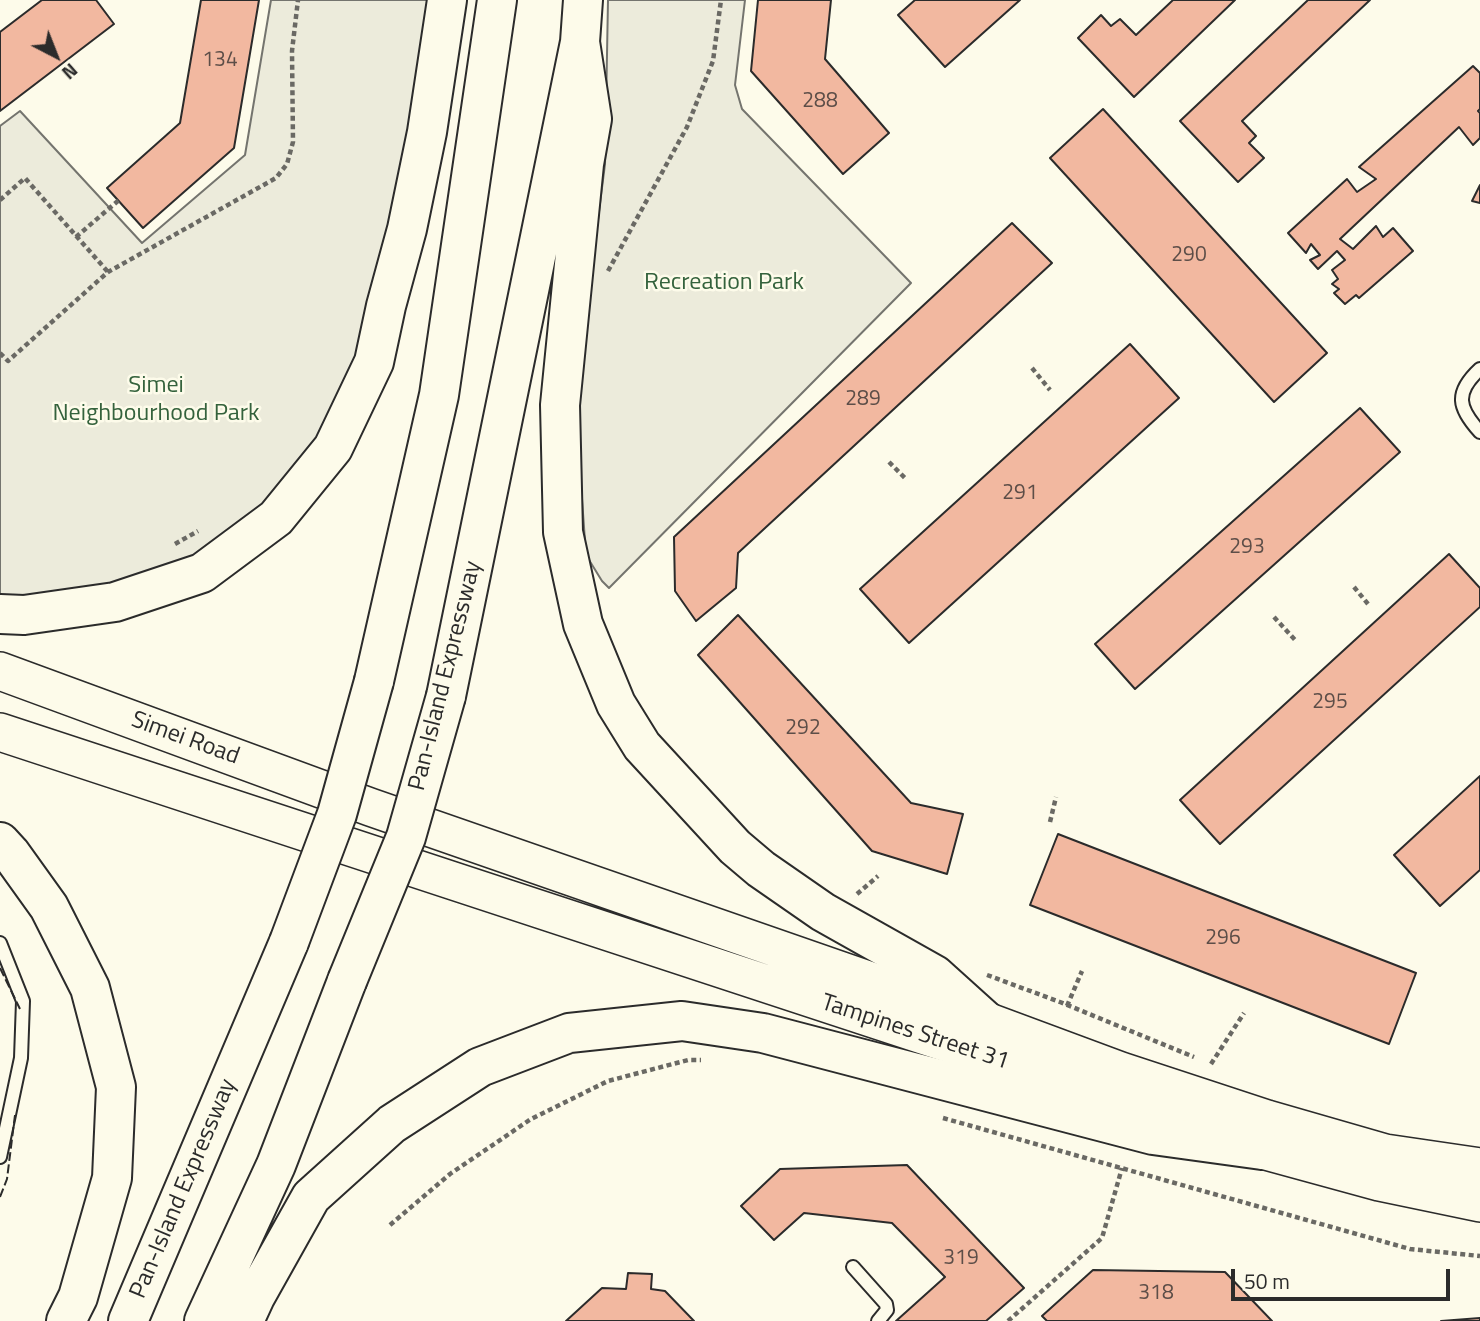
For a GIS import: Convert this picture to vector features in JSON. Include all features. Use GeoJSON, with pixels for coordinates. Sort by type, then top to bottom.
{"type":"FeatureCollection","features":[{"type":"Feature","properties":{"kind":"highway"},"geometry":{"type":"LineString","coordinates":[[0,614],[24,615],[116,602],[202,573],[276,518],[333,448],[374,362],[425,145],[447,0]]}},
{"type":"Feature","properties":{"kind":"highway","name":"Pan-Island Expressway"},"geometry":{"type":"LineString","coordinates":[[128,1321],[289,942],[337,814],[374,681],[439,395],[497,0]]}},
{"type":"Feature","properties":{"kind":"highway","name":"Pan-Island Expressway"},"geometry":{"type":"LineString","coordinates":[[204,1321],[276,1165],[406,837],[446,696],[580,42],[583,0]]}},
{"type":"Feature","properties":{"kind":"highway"},"geometry":{"type":"LineString","coordinates":[[580,42],[592,119],[584,164],[560,405],[563,532],[583,624],[616,704],[642,746],[734,847],[823,912],[935,975],[986,1021]]}},
{"type":"Feature","properties":{"kind":"highway"},"geometry":{"type":"LineString","coordinates":[[0,842],[49,907],[90,988],[116,1087],[112,1178],[78,1297],[66,1321]]}},
{"type":"Feature","properties":{"kind":"highway"},"geometry":{"type":"LineString","coordinates":[[244,1321],[254,1297],[311,1197],[392,1124],[480,1067],[569,1032],[682,1021],[763,1033],[1153,1135],[1262,1150]]}},
{"type":"Feature","properties":{"kind":"highway"},"geometry":{"type":"LineString","coordinates":[[107,1321],[203,1141]]}},
{"type":"Feature","properties":{"kind":"main road","name":"Simei Road"},"geometry":{"type":"LineString","coordinates":[[0,671],[370,807]]}},
{"type":"Feature","properties":{"kind":"main road","name":"Simei Road"},"geometry":{"type":"LineString","coordinates":[[0,732],[354,850]]}},
{"type":"Feature","properties":{"kind":"main road","name":"Tampines Street 31"},"geometry":{"type":"LineString","coordinates":[[370,807],[986,1021],[1121,1071],[1267,1119],[1385,1153],[1480,1167]]}},
{"type":"Feature","properties":{"kind":"main road","name":"Tampines Street 31"},"geometry":{"type":"LineString","coordinates":[[354,850],[1032,1071],[1262,1150],[1379,1182],[1480,1203]]}},
{"type":"Feature","properties":{"kind":"lane"},"geometry":{"type":"LineString","coordinates":[[1480,369],[1464,387],[1461,401],[1467,418],[1480,432]]}},
{"type":"Feature","properties":{"kind":"lane"},"geometry":{"type":"LineString","coordinates":[[0,943],[23,1001],[21,1058],[0,1157]]}},
{"type":"Feature","properties":{"kind":"lane"},"geometry":{"type":"LineString","coordinates":[[853,1267],[886,1304],[887,1310],[878,1321]]}},
{"type":"Feature","properties":{"kind":"path"},"geometry":{"type":"LineString","coordinates":[[0,353],[8,361],[108,272],[276,178],[287,164],[293,142],[292,51],[298,0]]}},
{"type":"Feature","properties":{"kind":"path"},"geometry":{"type":"LineString","coordinates":[[606,276],[687,127],[713,61],[721,0]]}},
{"type":"Feature","properties":{"kind":"path"},"geometry":{"type":"LineString","coordinates":[[0,200],[24,178],[108,272]]}},
{"type":"Feature","properties":{"kind":"path"},"geometry":{"type":"LineString","coordinates":[[76,237],[118,200]]}},
{"type":"Feature","properties":{"kind":"path"},"geometry":{"type":"LineString","coordinates":[[1032,368],[1050,390]]}},
{"type":"Feature","properties":{"kind":"path"},"geometry":{"type":"LineString","coordinates":[[889,462],[907,480]]}},
{"type":"Feature","properties":{"kind":"path"},"geometry":{"type":"LineString","coordinates":[[171,546],[201,529]]}},
{"type":"Feature","properties":{"kind":"path"},"geometry":{"type":"LineString","coordinates":[[1354,587],[1368,604]]}},
{"type":"Feature","properties":{"kind":"path"},"geometry":{"type":"LineString","coordinates":[[1274,617],[1297,642]]}},
{"type":"Feature","properties":{"kind":"path"},"geometry":{"type":"LineString","coordinates":[[1050,822],[1056,797]]}},
{"type":"Feature","properties":{"kind":"path"},"geometry":{"type":"LineString","coordinates":[[851,898],[878,876]]}},
{"type":"Feature","properties":{"kind":"path"},"geometry":{"type":"LineString","coordinates":[[1067,1006],[1082,971]]}},
{"type":"Feature","properties":{"kind":"path"},"geometry":{"type":"LineString","coordinates":[[983,973],[1224,1069]]}},
{"type":"Feature","properties":{"kind":"path"},"geometry":{"type":"LineString","coordinates":[[1211,1065],[1244,1013]]}},
{"type":"Feature","properties":{"kind":"path"},"geometry":{"type":"LineString","coordinates":[[390,1226],[450,1174],[531,1119],[608,1081],[688,1060],[712,1061]]}},
{"type":"Feature","properties":{"kind":"path"},"geometry":{"type":"LineString","coordinates":[[941,1117],[1410,1249],[1480,1256]]}},
{"type":"Feature","properties":{"kind":"path"},"geometry":{"type":"LineString","coordinates":[[1008,1321],[1102,1238],[1122,1168]]}},
{"type":"Feature","properties":{"kind":"green space","name":"Simei Neighbourhood Park"},"geometry":{"type":"Polygon","coordinates":[[[271,0],[437,0],[365,357],[324,442],[269,509],[196,565],[112,592],[0,603],[0,126],[20,111],[142,243],[245,155],[271,0]]]}},
{"type":"Feature","properties":{"kind":"green space","name":"Recreation Park"},"geometry":{"type":"Polygon","coordinates":[[[608,0],[745,0],[735,85],[742,109],[911,283],[609,588],[586,555],[575,401],[605,164],[608,0]]]}},
{"type":"Feature","properties":{"kind":"building"},"geometry":{"type":"Polygon","coordinates":[[[42,0],[96,0],[114,24],[0,111],[0,32],[42,0]]]}},
{"type":"Feature","properties":{"kind":"building"},"geometry":{"type":"Polygon","coordinates":[[[201,0],[259,0],[234,148],[143,228],[107,188],[180,123],[201,0]]]}},
{"type":"Feature","properties":{"kind":"building"},"geometry":{"type":"Polygon","coordinates":[[[758,0],[831,0],[825,59],[889,133],[843,174],[751,71],[758,0]]]}},
{"type":"Feature","properties":{"kind":"building"},"geometry":{"type":"Polygon","coordinates":[[[915,0],[1020,0],[945,67],[898,15],[915,0]]]}},
{"type":"Feature","properties":{"kind":"building"},"geometry":{"type":"Polygon","coordinates":[[[1173,0],[1235,0],[1134,97],[1078,38],[1101,15],[1111,26],[1120,19],[1136,35],[1173,0]]]}},
{"type":"Feature","properties":{"kind":"building"},"geometry":{"type":"Polygon","coordinates":[[[1308,0],[1370,0],[1242,121],[1256,136],[1249,143],[1264,158],[1238,182],[1180,121],[1308,0]]]}},
{"type":"Feature","properties":{"kind":"building"},"geometry":{"type":"Polygon","coordinates":[[[1473,66],[1480,73],[1480,138],[1473,145],[1459,127],[1340,239],[1353,249],[1376,226],[1383,237],[1393,228],[1413,251],[1359,298],[1356,295],[1345,304],[1334,293],[1339,289],[1332,284],[1338,279],[1332,270],[1345,260],[1337,251],[1318,269],[1310,260],[1320,255],[1311,244],[1306,253],[1288,233],[1347,179],[1357,192],[1376,179],[1359,167],[1473,66]]]}},
{"type":"Feature","properties":{"kind":"building"},"geometry":{"type":"Polygon","coordinates":[[[1103,109],[1327,353],[1274,402],[1050,158],[1103,109]]]}},
{"type":"Feature","properties":{"kind":"building"},"geometry":{"type":"Polygon","coordinates":[[[1480,185],[1480,203],[1472,201],[1480,185]]]}},
{"type":"Feature","properties":{"kind":"building"},"geometry":{"type":"Polygon","coordinates":[[[1012,223],[1052,263],[738,553],[736,588],[696,621],[675,591],[674,537],[1012,223]]]}},
{"type":"Feature","properties":{"kind":"building"},"geometry":{"type":"Polygon","coordinates":[[[1130,344],[1179,398],[909,643],[860,589],[1130,344]]]}},
{"type":"Feature","properties":{"kind":"building"},"geometry":{"type":"Polygon","coordinates":[[[1360,408],[1400,452],[1135,689],[1095,644],[1360,408]]]}},
{"type":"Feature","properties":{"kind":"building"},"geometry":{"type":"Polygon","coordinates":[[[1449,554],[1480,588],[1480,607],[1220,844],[1180,800],[1449,554]]]}},
{"type":"Feature","properties":{"kind":"building"},"geometry":{"type":"Polygon","coordinates":[[[738,615],[911,803],[963,814],[947,874],[872,851],[698,655],[738,615]]]}},
{"type":"Feature","properties":{"kind":"building"},"geometry":{"type":"Polygon","coordinates":[[[1480,776],[1480,870],[1440,906],[1394,855],[1480,776]]]}},
{"type":"Feature","properties":{"kind":"building"},"geometry":{"type":"Polygon","coordinates":[[[1058,834],[1416,973],[1389,1044],[1030,905],[1058,834]]]}},
{"type":"Feature","properties":{"kind":"building"},"geometry":{"type":"Polygon","coordinates":[[[907,1165],[1024,1288],[986,1321],[896,1321],[945,1277],[892,1223],[804,1213],[774,1240],[741,1206],[780,1169],[907,1165]]]}},
{"type":"Feature","properties":{"kind":"building"},"geometry":{"type":"Polygon","coordinates":[[[1093,1270],[1225,1272],[1272,1321],[1047,1321],[1042,1316],[1093,1270]]]}},
{"type":"Feature","properties":{"kind":"building"},"geometry":{"type":"Polygon","coordinates":[[[628,1273],[652,1274],[651,1289],[665,1291],[694,1321],[566,1321],[602,1288],[626,1289],[628,1273]]]}},
{"type":"Feature","properties":{"kind":"building"},"geometry":{"type":"Polygon","coordinates":[[[1480,1318],[1480,1321],[1441,1321],[1480,1318]]]}},
{"type":"Feature","properties":{"kind":"fence"},"geometry":{"type":"LineString","coordinates":[[0,968],[20,1009]]}},
{"type":"Feature","properties":{"kind":"fence"},"geometry":{"type":"LineString","coordinates":[[0,1197],[7,1179],[15,1115]]}}]}
